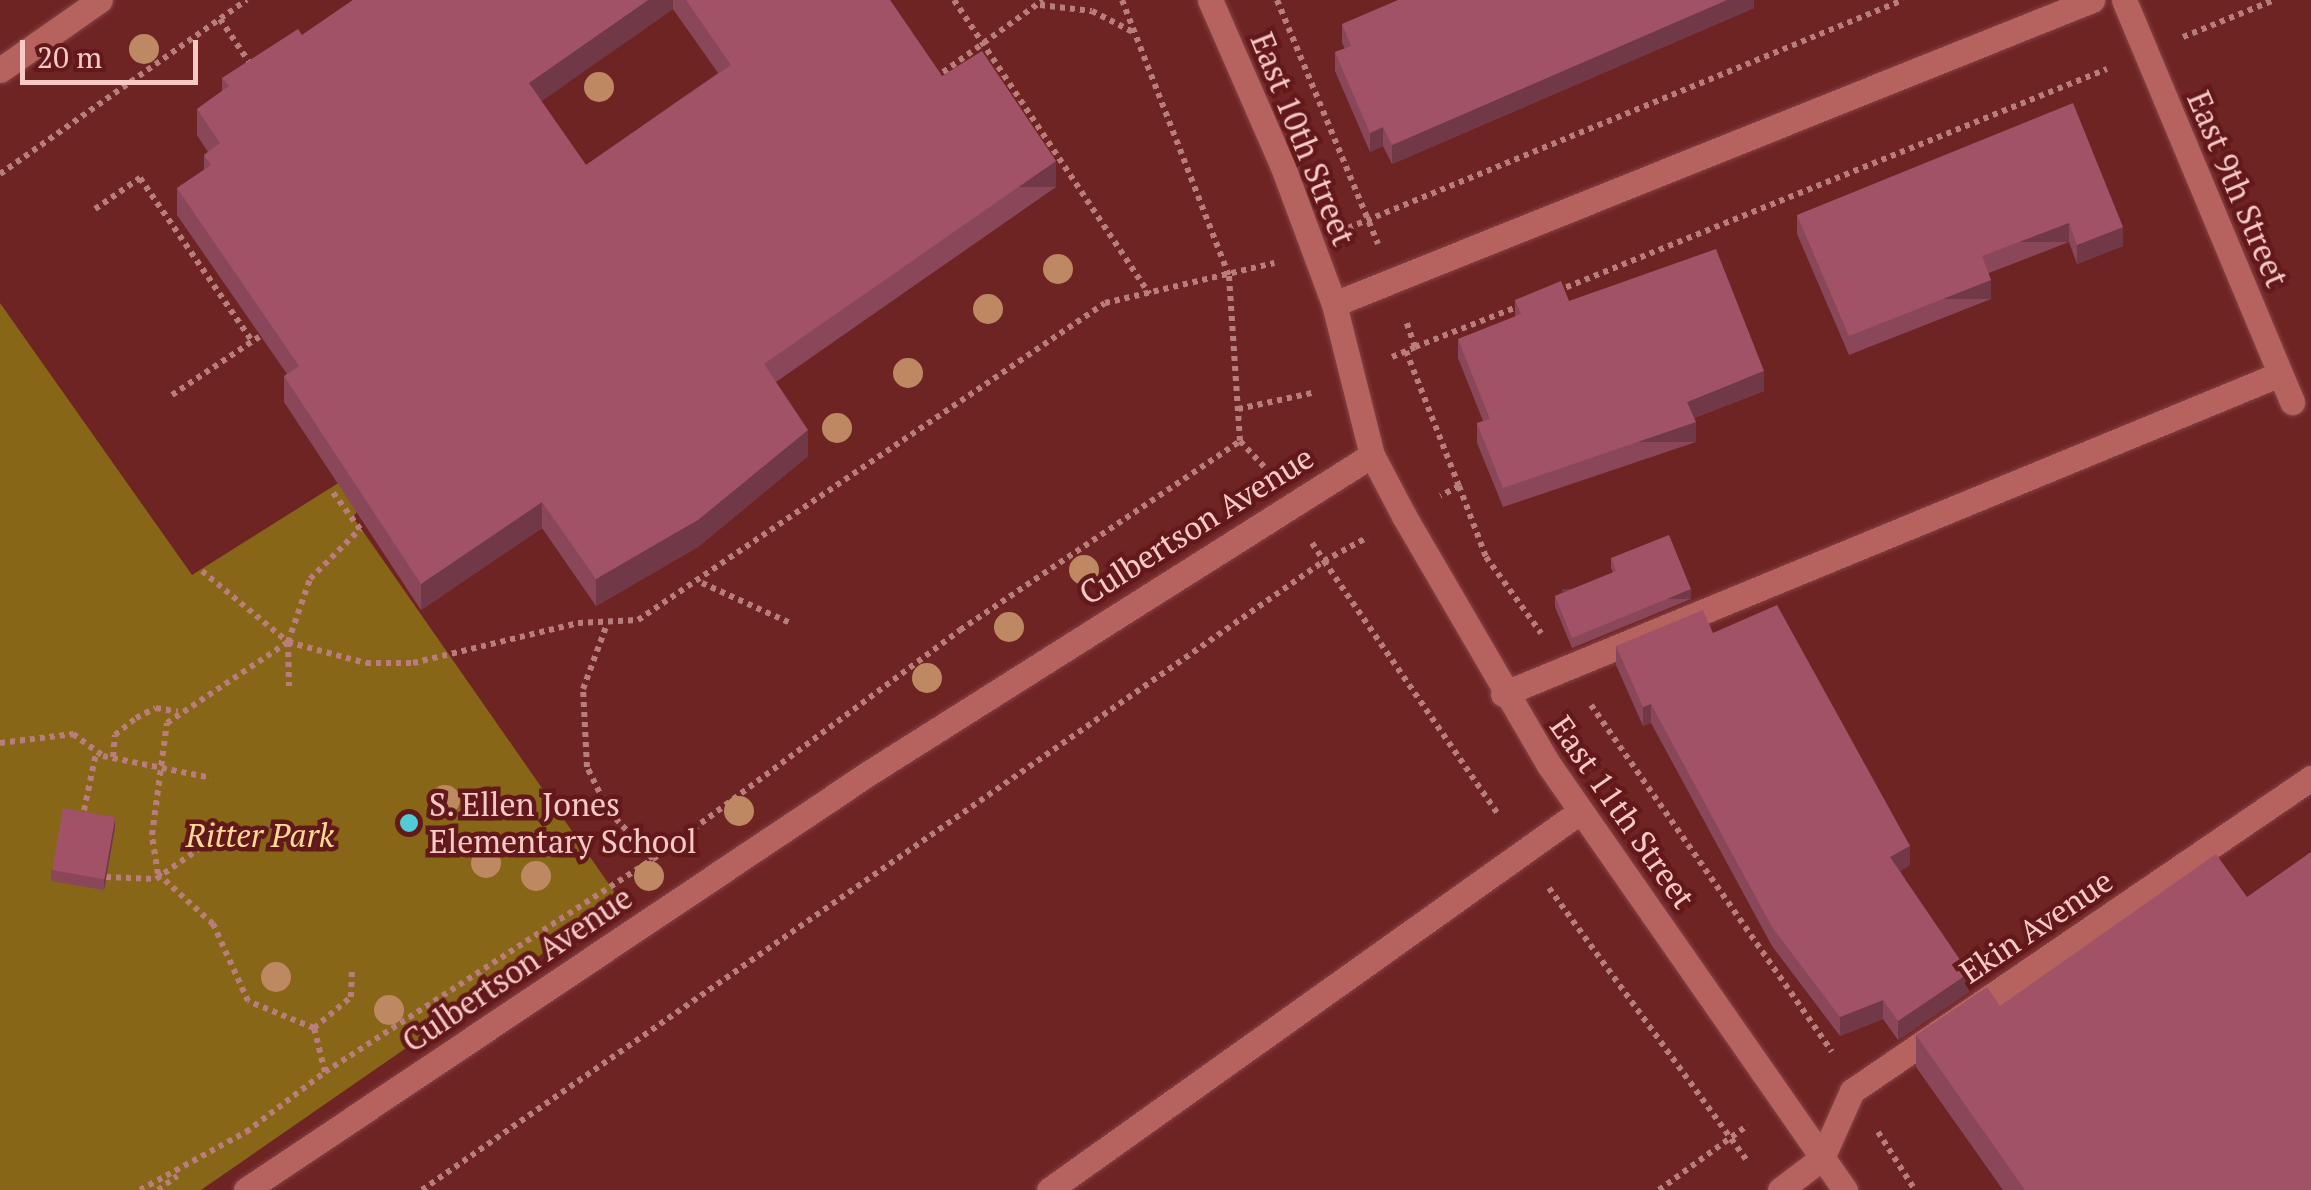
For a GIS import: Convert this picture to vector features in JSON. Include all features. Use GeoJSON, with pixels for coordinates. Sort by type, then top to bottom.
{"type":"FeatureCollection","features":[{"type":"Feature","properties":{"kind":"street"},"geometry":{"type":"LineString","coordinates":[[0,70],[100,0]]}},
{"type":"Feature","properties":{"kind":"street","name":"East 10th Street"},"geometry":{"type":"LineString","coordinates":[[1210,0],[1334,304]]}},
{"type":"Feature","properties":{"kind":"street"},"geometry":{"type":"LineString","coordinates":[[1372,455],[1334,304],[2092,0]]}},
{"type":"Feature","properties":{"kind":"street","name":"East 9th Street"},"geometry":{"type":"LineString","coordinates":[[2124,0],[2292,402]]}},
{"type":"Feature","properties":{"kind":"street"},"geometry":{"type":"LineString","coordinates":[[1503,694],[2280,374]]}},
{"type":"Feature","properties":{"kind":"street","name":"East 11th Street"},"geometry":{"type":"LineString","coordinates":[[1372,455],[1503,694],[1845,1190]]}},
{"type":"Feature","properties":{"kind":"street","name":"Culbertson Avenue"},"geometry":{"type":"LineString","coordinates":[[246,1190],[872,770],[1372,455]]}},
{"type":"Feature","properties":{"kind":"street","name":"Ekin Avenue"},"geometry":{"type":"LineString","coordinates":[[1852,1091],[2311,778]]}},
{"type":"Feature","properties":{"kind":"street"},"geometry":{"type":"LineString","coordinates":[[1049,1190],[1581,811]]}},
{"type":"Feature","properties":{"kind":"street"},"geometry":{"type":"LineString","coordinates":[[1780,1190],[1822,1158],[1852,1091]]}},
{"type":"Feature","properties":{"kind":"path"},"geometry":{"type":"LineString","coordinates":[[0,174],[247,0]]}},
{"type":"Feature","properties":{"kind":"path"},"geometry":{"type":"LineString","coordinates":[[954,0],[1150,294]]}},
{"type":"Feature","properties":{"kind":"path"},"geometry":{"type":"LineString","coordinates":[[158,1190],[325,1072],[652,859],[960,630],[1240,441],[1229,276],[1122,0]]}},
{"type":"Feature","properties":{"kind":"path"},"geometry":{"type":"LineString","coordinates":[[1277,0],[1368,217]]}},
{"type":"Feature","properties":{"kind":"path"},"geometry":{"type":"LineString","coordinates":[[202,571],[288,642],[366,662],[413,662],[638,620],[701,582],[1104,303],[1229,276],[1313,248],[1368,217],[1903,0]]}},
{"type":"Feature","properties":{"kind":"path"},"geometry":{"type":"LineString","coordinates":[[1415,347],[2274,0]]}},
{"type":"Feature","properties":{"kind":"path"},"geometry":{"type":"LineString","coordinates":[[932,80],[986,48],[1042,2],[1092,10],[1136,34]]}},
{"type":"Feature","properties":{"kind":"path"},"geometry":{"type":"LineString","coordinates":[[220,19],[261,79]]}},
{"type":"Feature","properties":{"kind":"path"},"geometry":{"type":"LineString","coordinates":[[95,209],[140,178],[256,339],[172,396]]}},
{"type":"Feature","properties":{"kind":"path"},"geometry":{"type":"LineString","coordinates":[[1459,486],[1486,556],[1566,668],[1915,1190]]}},
{"type":"Feature","properties":{"kind":"path"},"geometry":{"type":"LineString","coordinates":[[289,686],[288,642],[310,579],[360,529],[332,490]]}},
{"type":"Feature","properties":{"kind":"path"},"geometry":{"type":"LineString","coordinates":[[422,1190],[1324,562]]}},
{"type":"Feature","properties":{"kind":"path"},"geometry":{"type":"LineString","coordinates":[[701,582],[790,623]]}},
{"type":"Feature","properties":{"kind":"path"},"geometry":{"type":"LineString","coordinates":[[607,624],[583,689],[587,767],[608,810],[652,859]]}},
{"type":"Feature","properties":{"kind":"path"},"geometry":{"type":"LineString","coordinates":[[288,642],[166,724],[152,836],[160,877],[213,924],[248,1001],[314,1028]]}},
{"type":"Feature","properties":{"kind":"path"},"geometry":{"type":"LineString","coordinates":[[113,757],[116,735],[136,718],[156,708],[179,713]]}},
{"type":"Feature","properties":{"kind":"path"},"geometry":{"type":"LineString","coordinates":[[0,743],[73,734],[96,753],[159,770],[211,778]]}},
{"type":"Feature","properties":{"kind":"path"},"geometry":{"type":"LineString","coordinates":[[82,822],[96,753]]}},
{"type":"Feature","properties":{"kind":"path"},"geometry":{"type":"LineString","coordinates":[[106,877],[160,877],[210,841]]}},
{"type":"Feature","properties":{"kind":"path"},"geometry":{"type":"LineString","coordinates":[[314,1028],[351,998],[352,970]]}},
{"type":"Feature","properties":{"kind":"path"},"geometry":{"type":"LineString","coordinates":[[314,1028],[325,1072]]}},
{"type":"Feature","properties":{"kind":"path"},"geometry":{"type":"LineString","coordinates":[[1658,1190],[1732,1141]]}},
{"type":"Feature","properties":{"kind":"path"},"geometry":{"type":"LineString","coordinates":[[140,1190],[207,1156]]}},
{"type":"Feature","properties":{"kind":"green space","name":"Ritter Park"},"geometry":{"type":"Polygon","coordinates":[[[0,303],[192,575],[340,482],[359,509],[353,517],[620,900],[201,1190],[0,1190],[0,303]]]}},
{"type":"Feature","properties":{"kind":"building"},"geometry":{"type":"Polygon","coordinates":[[[353,0],[648,0],[529,83],[586,165],[731,65],[686,0],[890,0],[942,76],[982,51],[1056,161],[764,364],[808,430],[698,520],[596,579],[542,502],[421,584],[284,376],[299,366],[177,188],[211,165],[204,155],[220,143],[197,109],[229,86],[222,78],[298,29],[302,35],[353,0]]]}},
{"type":"Feature","properties":{"kind":"building"},"geometry":{"type":"Polygon","coordinates":[[[1398,0],[1727,0],[1392,145],[1383,127],[1370,133],[1335,52],[1351,46],[1342,24],[1398,0]]]}},
{"type":"Feature","properties":{"kind":"building"},"geometry":{"type":"Polygon","coordinates":[[[2073,103],[2123,227],[2077,245],[2069,223],[1982,256],[1991,280],[1849,336],[1797,215],[2073,103]]]}},
{"type":"Feature","properties":{"kind":"building"},"geometry":{"type":"Polygon","coordinates":[[[1716,249],[1764,371],[1687,402],[1696,422],[1503,488],[1477,423],[1490,419],[1458,339],[1521,314],[1515,300],[1561,281],[1569,301],[1716,249]]]}},
{"type":"Feature","properties":{"kind":"building"},"geometry":{"type":"Polygon","coordinates":[[[1669,535],[1691,589],[1572,638],[1555,596],[1616,571],[1611,558],[1669,535]]]}},
{"type":"Feature","properties":{"kind":"building"},"geometry":{"type":"Polygon","coordinates":[[[1777,605],[1910,846],[1890,857],[1969,973],[1898,1021],[1883,1000],[1840,1017],[1772,927],[1651,704],[1643,707],[1616,646],[1703,610],[1713,633],[1777,605]]]}},
{"type":"Feature","properties":{"kind":"building"},"geometry":{"type":"Polygon","coordinates":[[[63,808],[115,817],[104,879],[52,870],[63,808]]]}},
{"type":"Feature","properties":{"kind":"building"},"geometry":{"type":"Polygon","coordinates":[[[2311,852],[2311,1190],[2025,1190],[1916,1035],[1987,987],[2000,1006],[2216,854],[2247,897],[2311,852]]]}},
{"type":"Feature","properties":{"kind":"place","name":"S. Ellen Jones Elementary School"},"geometry":{"type":"Point","coordinates":[409,823]}}]}
